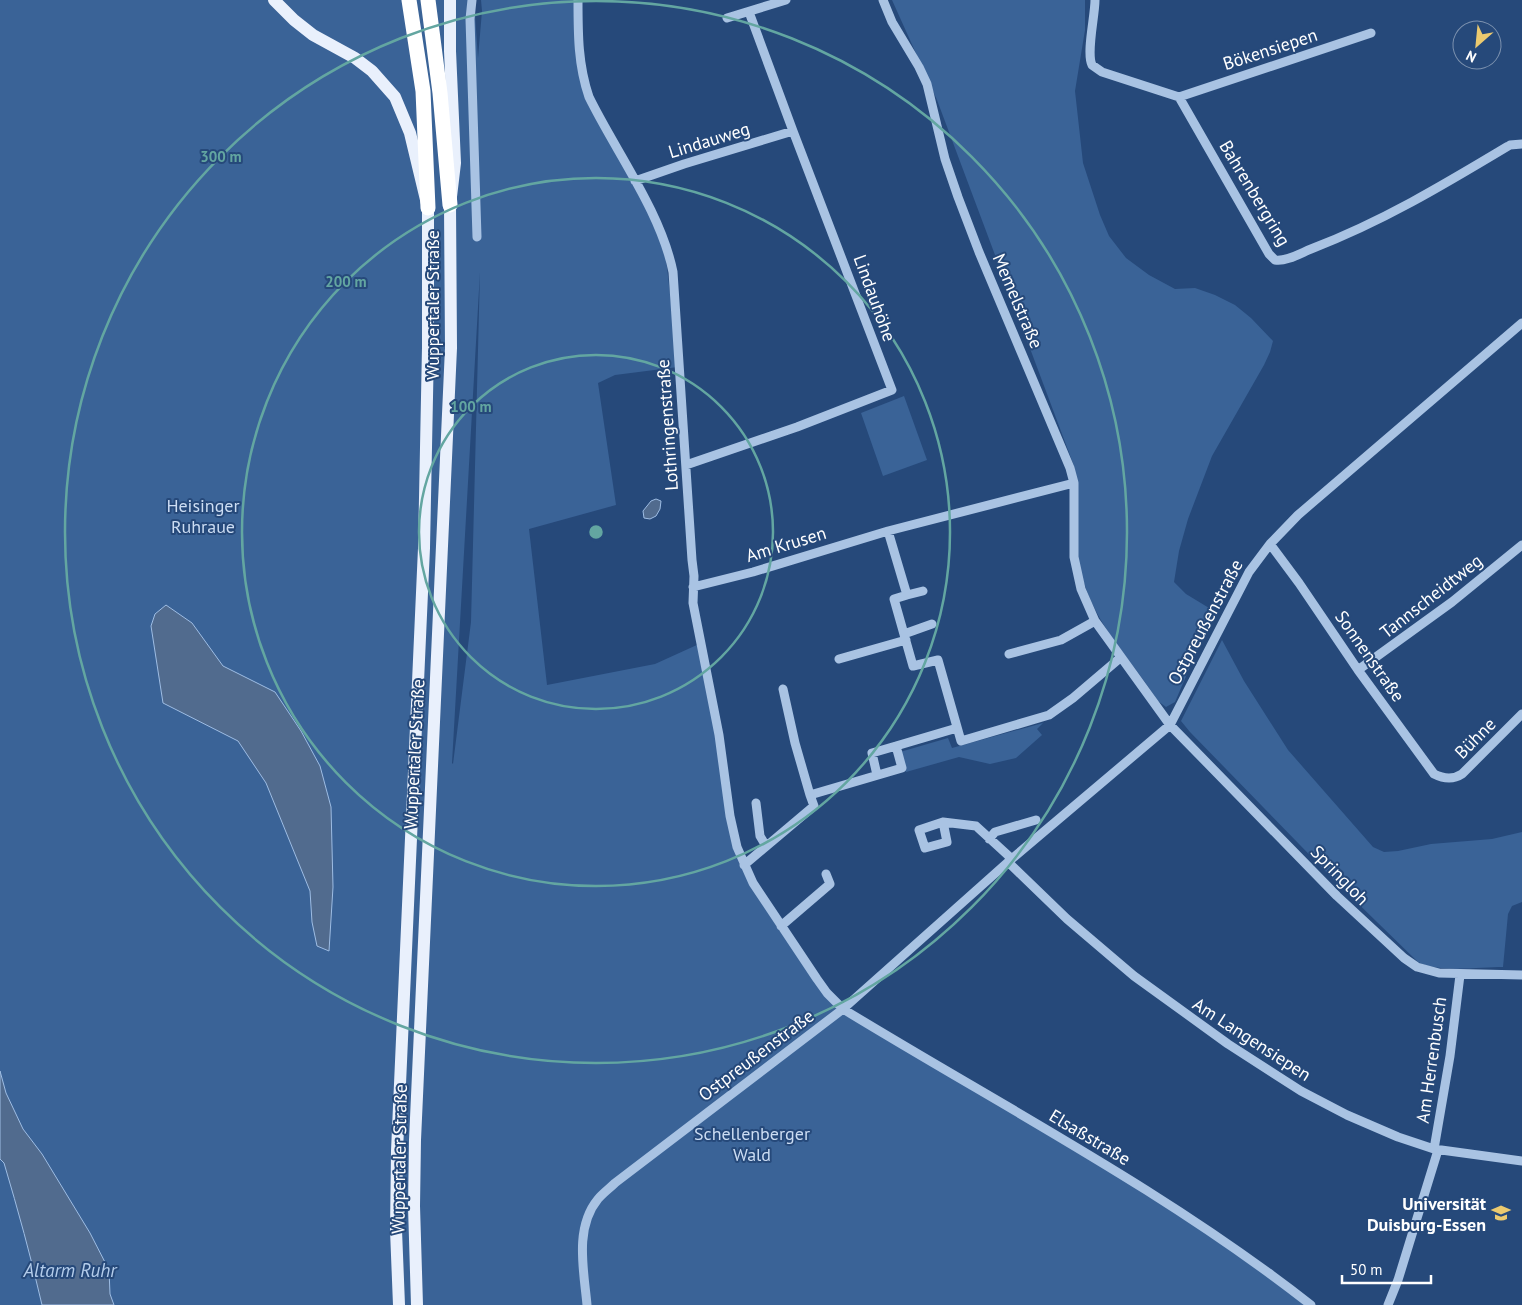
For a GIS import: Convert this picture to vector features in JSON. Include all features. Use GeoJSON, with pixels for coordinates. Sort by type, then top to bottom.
{"type":"FeatureCollection","features":[{"type":"Feature","properties":{"kind":"highway"},"geometry":{"type":"LineString","coordinates":[[409,0],[423,91],[428,208]]}},
{"type":"Feature","properties":{"kind":"highway"},"geometry":{"type":"LineString","coordinates":[[428,0],[440,93],[450,205]]}},
{"type":"Feature","properties":{"kind":"main road","name":"Wuppertaler Straße"},"geometry":{"type":"LineString","coordinates":[[274,0],[294,20],[313,35],[355,58],[372,71],[394,97],[410,133],[428,208],[428,347],[424,548],[397,1151],[396,1230],[399,1305]]}},
{"type":"Feature","properties":{"kind":"main road","name":"Wuppertaler Straße"},"geometry":{"type":"LineString","coordinates":[[417,1305],[414,1206],[415,1140],[451,348],[450,205],[455,163],[450,51],[450,0]]}},
{"type":"Feature","properties":{"kind":"street"},"geometry":{"type":"LineString","coordinates":[[472,0],[470,19],[477,237]]}},
{"type":"Feature","properties":{"kind":"street","name":"Lothringenstraße"},"geometry":{"type":"LineString","coordinates":[[578,0],[578,45],[583,79],[589,97],[635,181],[665,242],[673,272],[694,576],[693,603],[719,735],[730,816],[737,847],[752,883],[816,979],[843,1008]]}},
{"type":"Feature","properties":{"kind":"street"},"geometry":{"type":"LineString","coordinates":[[727,18],[786,0]]}},
{"type":"Feature","properties":{"kind":"street","name":"Memelstraße"},"geometry":{"type":"LineString","coordinates":[[883,0],[892,22],[927,84],[945,159],[958,197],[983,262],[1067,460],[1074,484],[1073,542],[1076,572],[1081,589],[1096,622],[1120,658],[1170,725]]}},
{"type":"Feature","properties":{"kind":"street"},"geometry":{"type":"LineString","coordinates":[[1095,0],[1090,63],[1102,72],[1179,97]]}},
{"type":"Feature","properties":{"kind":"street","name":"Lindauhöhe"},"geometry":{"type":"LineString","coordinates":[[686,465],[797,427],[892,390],[793,132],[750,12]]}},
{"type":"Feature","properties":{"kind":"street","name":"Bökensiepen"},"geometry":{"type":"LineString","coordinates":[[1179,97],[1371,33]]}},
{"type":"Feature","properties":{"kind":"street","name":"Bahrenbergring"},"geometry":{"type":"LineString","coordinates":[[1179,97],[1269,254],[1278,261],[1335,240],[1403,208],[1510,146],[1522,144]]}},
{"type":"Feature","properties":{"kind":"street","name":"Lindauweg"},"geometry":{"type":"LineString","coordinates":[[635,181],[684,164],[793,132]]}},
{"type":"Feature","properties":{"kind":"street","name":"Ostpreußenstraße"},"geometry":{"type":"LineString","coordinates":[[587,1305],[583,1251],[584,1232],[589,1216],[598,1200],[616,1183],[843,1008],[1010,860],[1170,725],[1249,572],[1270,544],[1298,515],[1522,323]]}},
{"type":"Feature","properties":{"kind":"street","name":"Am Krusen"},"geometry":{"type":"LineString","coordinates":[[693,587],[753,572],[888,531],[1074,484]]}},
{"type":"Feature","properties":{"kind":"street"},"geometry":{"type":"LineString","coordinates":[[888,531],[906,595]]}},
{"type":"Feature","properties":{"kind":"street","name":"Sonnenstraße"},"geometry":{"type":"LineString","coordinates":[[1270,544],[1430,770],[1439,777],[1448,779]]}},
{"type":"Feature","properties":{"kind":"street","name":"Tannscheidtweg"},"geometry":{"type":"LineString","coordinates":[[1358,670],[1452,602],[1522,545]]}},
{"type":"Feature","properties":{"kind":"street"},"geometry":{"type":"LineString","coordinates":[[923,591],[894,599],[914,666],[938,660],[961,741],[1049,715],[1073,698],[1120,658]]}},
{"type":"Feature","properties":{"kind":"street"},"geometry":{"type":"LineString","coordinates":[[1009,654],[1061,640],[1096,622]]}},
{"type":"Feature","properties":{"kind":"street"},"geometry":{"type":"LineString","coordinates":[[839,659],[905,637],[932,624]]}},
{"type":"Feature","properties":{"kind":"street"},"geometry":{"type":"LineString","coordinates":[[744,864],[814,806],[795,743],[783,689]]}},
{"type":"Feature","properties":{"kind":"street","name":"Bühne"},"geometry":{"type":"LineString","coordinates":[[1448,779],[1462,774],[1522,714]]}},
{"type":"Feature","properties":{"kind":"street","name":"Springloh"},"geometry":{"type":"LineString","coordinates":[[1170,725],[1337,896],[1393,950],[1427,971],[1460,975],[1522,975]]}},
{"type":"Feature","properties":{"kind":"street"},"geometry":{"type":"LineString","coordinates":[[877,775],[872,753],[957,728]]}},
{"type":"Feature","properties":{"kind":"street"},"geometry":{"type":"LineString","coordinates":[[810,795],[902,768],[896,746]]}},
{"type":"Feature","properties":{"kind":"street"},"geometry":{"type":"LineString","coordinates":[[756,803],[760,836],[766,846]]}},
{"type":"Feature","properties":{"kind":"street"},"geometry":{"type":"LineString","coordinates":[[989,838],[995,832],[1036,820]]}},
{"type":"Feature","properties":{"kind":"street"},"geometry":{"type":"LineString","coordinates":[[943,822],[976,826],[1010,860]]}},
{"type":"Feature","properties":{"kind":"street","name":"Am Langensiepen"},"geometry":{"type":"LineString","coordinates":[[1010,860],[1067,919],[1170,1004],[1300,1091],[1328,1106],[1398,1137],[1436,1150],[1522,1161]]}},
{"type":"Feature","properties":{"kind":"street"},"geometry":{"type":"LineString","coordinates":[[781,926],[830,884],[826,874]]}},
{"type":"Feature","properties":{"kind":"street","name":"Am Herrenbusch"},"geometry":{"type":"LineString","coordinates":[[1388,1305],[1398,1280],[1436,1150],[1460,975]]}},
{"type":"Feature","properties":{"kind":"street","name":"Elsaßstraße"},"geometry":{"type":"LineString","coordinates":[[843,1008],[1066,1141],[1202,1225],[1260,1265],[1311,1305]]}},
{"type":"Feature","properties":{"kind":"green space"},"geometry":{"type":"Polygon","coordinates":[[[0,0],[474,0],[478,58],[482,11],[481,0],[576,0],[577,61],[659,235],[666,258],[678,367],[615,375],[598,383],[616,505],[529,529],[547,685],[655,664],[699,644],[735,846],[827,994],[981,1094],[1201,1227],[1307,1305],[0,1305],[0,0]],[[480,272],[453,764],[471,622],[480,272]]]}},
{"type":"Feature","properties":{"kind":"green space"},"geometry":{"type":"Polygon","coordinates":[[[892,0],[1085,0],[1085,30],[1075,91],[1083,163],[1109,236],[1126,258],[1149,275],[1175,289],[1195,288],[1235,305],[1251,318],[1273,341],[1264,365],[1212,456],[1188,519],[1179,551],[1174,582],[1186,594],[1214,611],[1175,702],[1166,707],[1158,701],[1110,634],[1090,599],[1078,558],[1076,535],[1077,490],[1074,466],[937,100],[892,0]]]}},
{"type":"Feature","properties":{"kind":"green space"},"geometry":{"type":"Polygon","coordinates":[[[904,396],[927,460],[883,476],[861,413],[904,396]]]}},
{"type":"Feature","properties":{"kind":"green space"},"geometry":{"type":"Polygon","coordinates":[[[1222,640],[1244,681],[1288,750],[1373,847],[1384,852],[1398,851],[1431,844],[1492,839],[1522,832],[1522,902],[1512,906],[1508,914],[1503,967],[1459,969],[1436,967],[1418,962],[1337,883],[1190,732],[1181,721],[1222,640]]]}},
{"type":"Feature","properties":{"kind":"green space"},"geometry":{"type":"Polygon","coordinates":[[[1043,723],[1037,729],[1042,735],[1016,758],[990,764],[959,757],[906,772],[900,752],[948,738],[952,748],[1043,723]]]}},
{"type":"Feature","properties":{"kind":"water"},"geometry":{"type":"Polygon","coordinates":[[[656,499],[661,501],[660,509],[656,516],[650,519],[644,518],[643,511],[651,501],[656,499]]]}},
{"type":"Feature","properties":{"kind":"water"},"geometry":{"type":"Polygon","coordinates":[[[166,605],[192,623],[223,666],[275,692],[301,731],[320,766],[331,807],[333,887],[329,951],[317,946],[312,922],[310,891],[266,783],[238,741],[163,703],[151,626],[155,614],[166,605]]]}},
{"type":"Feature","properties":{"kind":"water","name":"Altarm Ruhr"},"geometry":{"type":"Polygon","coordinates":[[[0,1071],[6,1093],[23,1129],[42,1154],[90,1233],[109,1270],[110,1294],[114,1305],[42,1305],[4,1163],[0,1159],[0,1071]]]}},
{"type":"Feature","properties":{"kind":"place","name":"Universität Duisburg-Essen"},"geometry":{"type":"Point","coordinates":[1501,1213]}},
{"type":"Feature","properties":{"kind":"park label","name":"Heisinger Ruhraue"},"geometry":{"type":"Point","coordinates":[203,515]}},
{"type":"Feature","properties":{"kind":"park label","name":"Schellenberger Wald"},"geometry":{"type":"Point","coordinates":[752,1143]}}]}
